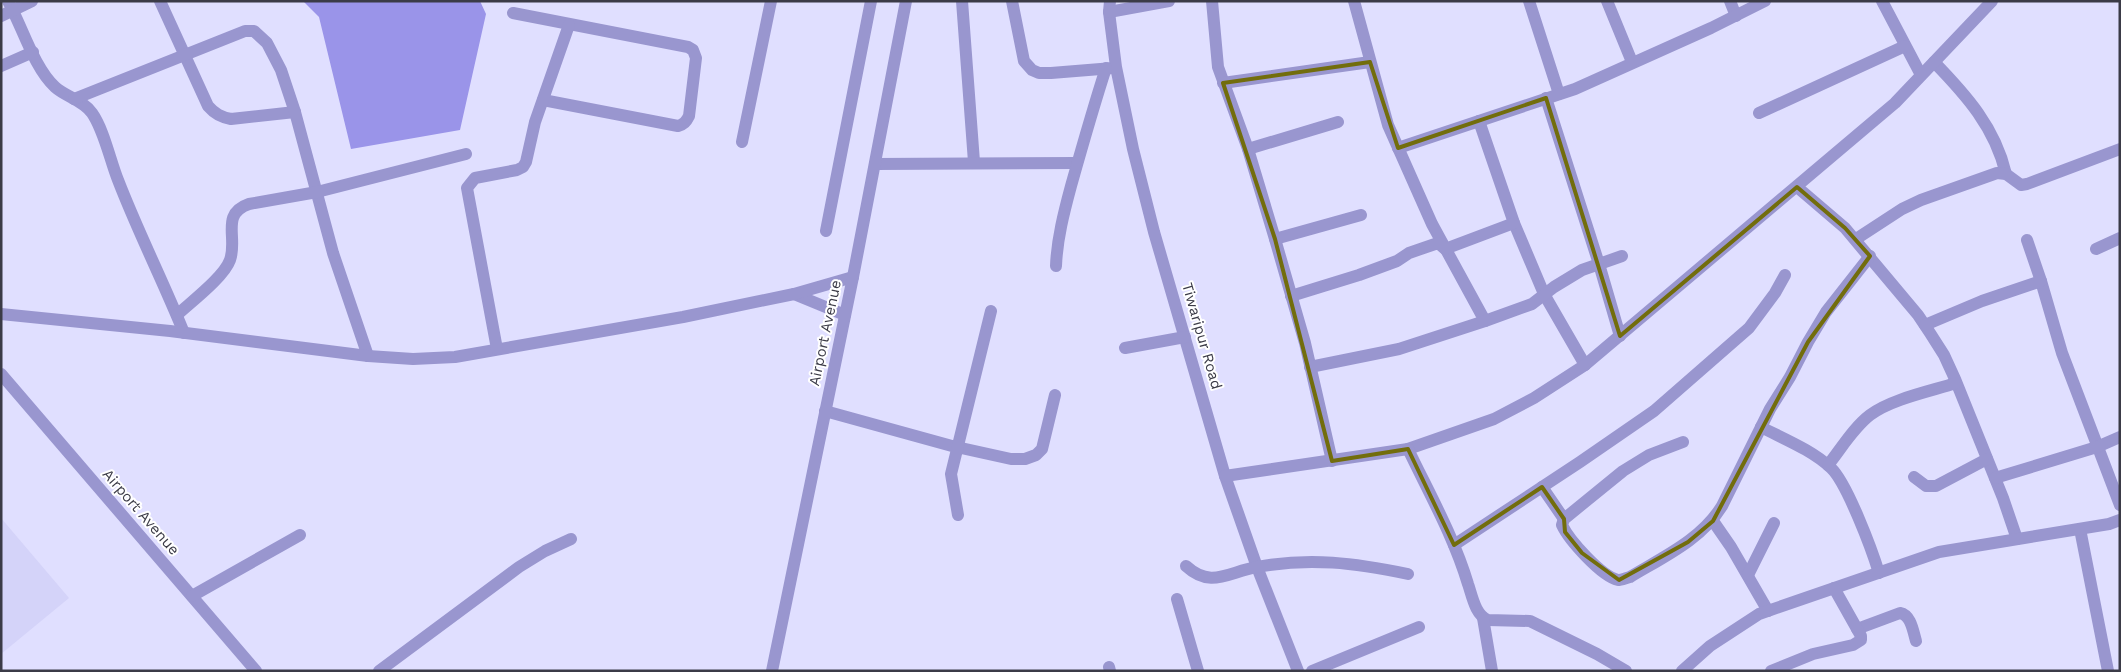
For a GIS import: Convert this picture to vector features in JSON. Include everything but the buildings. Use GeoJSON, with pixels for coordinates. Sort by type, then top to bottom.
{"type":"FeatureCollection","features":[{"type":"Feature","properties":{"kind":"street"},"geometry":{"type":"LineString","coordinates":[[32,1],[7,9],[54,86],[80,101],[92,112],[118,180],[184,333]]}},
{"type":"Feature","properties":{"kind":"street"},"geometry":{"type":"LineString","coordinates":[[160,1],[208,106],[214,113],[222,118],[231,119],[295,112]]}},
{"type":"Feature","properties":{"kind":"street"},"geometry":{"type":"LineString","coordinates":[[742,142],[771,1]]}},
{"type":"Feature","properties":{"kind":"street"},"geometry":{"type":"LineString","coordinates":[[826,231],[871,1]]}},
{"type":"Feature","properties":{"kind":"street","name":"Airport Avenue"},"geometry":{"type":"LineString","coordinates":[[772,671],[853,277],[906,1]]}},
{"type":"Feature","properties":{"kind":"street"},"geometry":{"type":"LineString","coordinates":[[962,1],[974,162]]}},
{"type":"Feature","properties":{"kind":"street"},"geometry":{"type":"LineString","coordinates":[[1012,1],[1024,61],[1032,70],[1039,73],[1051,73],[1111,68],[1077,163],[1065,211],[1056,266]]}},
{"type":"Feature","properties":{"kind":"street"},"geometry":{"type":"LineString","coordinates":[[1109,6],[1169,1]]}},
{"type":"Feature","properties":{"kind":"street"},"geometry":{"type":"LineString","coordinates":[[1212,1],[1218,67],[1248,149],[1276,239],[1310,367],[1332,461]]}},
{"type":"Feature","properties":{"kind":"street"},"geometry":{"type":"LineString","coordinates":[[1354,1],[1388,125],[1432,224],[1485,321]]}},
{"type":"Feature","properties":{"kind":"street"},"geometry":{"type":"LineString","coordinates":[[1529,1],[1559,94]]}},
{"type":"Feature","properties":{"kind":"street"},"geometry":{"type":"LineString","coordinates":[[1607,1],[1632,62]]}},
{"type":"Feature","properties":{"kind":"street"},"geometry":{"type":"LineString","coordinates":[[1730,1],[1736,16]]}},
{"type":"Feature","properties":{"kind":"street"},"geometry":{"type":"LineString","coordinates":[[1398,148],[1575,89],[1765,1]]}},
{"type":"Feature","properties":{"kind":"street"},"geometry":{"type":"LineString","coordinates":[[1882,1],[1921,75]]}},
{"type":"Feature","properties":{"kind":"street"},"geometry":{"type":"LineString","coordinates":[[1225,476],[1408,449],[1494,419],[1534,398],[1585,365],[1895,103],[1992,1]]}},
{"type":"Feature","properties":{"kind":"street","name":"Tiwaripur Road"},"geometry":{"type":"LineString","coordinates":[[1109,6],[1111,68],[1154,232],[1225,476],[1257,567],[1298,671]]}},
{"type":"Feature","properties":{"kind":"street"},"geometry":{"type":"LineString","coordinates":[[513,13],[688,47],[693,50],[696,58],[689,116],[686,122],[678,126],[543,100]]}},
{"type":"Feature","properties":{"kind":"street"},"geometry":{"type":"LineString","coordinates":[[497,349],[467,188],[475,178],[517,170],[523,167],[528,157],[535,122],[569,25]]}},
{"type":"Feature","properties":{"kind":"street"},"geometry":{"type":"LineString","coordinates":[[74,99],[245,31],[254,31],[267,43],[281,70],[295,112],[333,253],[368,356]]}},
{"type":"Feature","properties":{"kind":"street"},"geometry":{"type":"LineString","coordinates":[[1759,114],[1905,46]]}},
{"type":"Feature","properties":{"kind":"street"},"geometry":{"type":"LineString","coordinates":[[1,66],[33,52]]}},
{"type":"Feature","properties":{"kind":"street"},"geometry":{"type":"LineString","coordinates":[[1223,83],[1370,62]]}},
{"type":"Feature","properties":{"kind":"street"},"geometry":{"type":"LineString","coordinates":[[1934,62],[1962,91],[1981,116],[2001,154],[2006,174],[2021,185],[2120,149]]}},
{"type":"Feature","properties":{"kind":"street"},"geometry":{"type":"LineString","coordinates":[[1546,98],[1620,336]]}},
{"type":"Feature","properties":{"kind":"street"},"geometry":{"type":"LineString","coordinates":[[1479,121],[1514,223],[1544,294],[1585,365]]}},
{"type":"Feature","properties":{"kind":"street"},"geometry":{"type":"LineString","coordinates":[[1248,149],[1338,122]]}},
{"type":"Feature","properties":{"kind":"street"},"geometry":{"type":"LineString","coordinates":[[177,315],[226,269],[231,258],[232,217],[239,207],[317,192],[466,154]]}},
{"type":"Feature","properties":{"kind":"street"},"geometry":{"type":"LineString","coordinates":[[874,164],[974,162],[1077,163]]}},
{"type":"Feature","properties":{"kind":"street"},"geometry":{"type":"LineString","coordinates":[[1856,239],[1902,209],[1921,200],[1997,173],[2006,174]]}},
{"type":"Feature","properties":{"kind":"street"},"geometry":{"type":"LineString","coordinates":[[1797,187],[1846,228],[1856,239],[1925,325],[1944,355],[1995,478],[2017,539]]}},
{"type":"Feature","properties":{"kind":"street"},"geometry":{"type":"LineString","coordinates":[[1276,239],[1361,215]]}},
{"type":"Feature","properties":{"kind":"street"},"geometry":{"type":"LineString","coordinates":[[1446,249],[1514,223]]}},
{"type":"Feature","properties":{"kind":"street"},"geometry":{"type":"LineString","coordinates":[[2096,249],[2120,238]]}},
{"type":"Feature","properties":{"kind":"street"},"geometry":{"type":"LineString","coordinates":[[2027,240],[2062,353],[2120,505]]}},
{"type":"Feature","properties":{"kind":"street"},"geometry":{"type":"LineString","coordinates":[[1291,296],[1359,275],[1397,261],[1409,253],[1438,243],[1446,249]]}},
{"type":"Feature","properties":{"kind":"street"},"geometry":{"type":"LineString","coordinates":[[1310,367],[1399,349],[1485,321],[1532,304],[1568,277],[1622,256]]}},
{"type":"Feature","properties":{"kind":"street"},"geometry":{"type":"LineString","coordinates":[[1683,442],[1649,455],[1623,471],[1564,519],[1562,525],[1565,532],[1582,553],[1608,574],[1619,580],[1630,577],[1688,542],[1713,521],[1761,427],[1826,312],[1870,256]]}},
{"type":"Feature","properties":{"kind":"street"},"geometry":{"type":"LineString","coordinates":[[1454,544],[1542,487],[1654,410],[1734,342],[1762,312],[1785,275]]}},
{"type":"Feature","properties":{"kind":"street"},"geometry":{"type":"LineString","coordinates":[[1,314],[184,333],[368,356],[412,359],[455,357],[682,317],[794,294],[853,277]]}},
{"type":"Feature","properties":{"kind":"street"},"geometry":{"type":"LineString","coordinates":[[1925,325],[1982,301],[2041,281]]}},
{"type":"Feature","properties":{"kind":"street"},"geometry":{"type":"LineString","coordinates":[[794,294],[845,315]]}},
{"type":"Feature","properties":{"kind":"street"},"geometry":{"type":"LineString","coordinates":[[958,515],[952,474],[991,311]]}},
{"type":"Feature","properties":{"kind":"street"},"geometry":{"type":"LineString","coordinates":[[1125,348],[1185,337]]}},
{"type":"Feature","properties":{"kind":"street","name":"Airport Avenue"},"geometry":{"type":"LineString","coordinates":[[1,374],[256,671]]}},
{"type":"Feature","properties":{"kind":"street"},"geometry":{"type":"LineString","coordinates":[[1828,465],[1871,414],[1902,400],[1956,383]]}},
{"type":"Feature","properties":{"kind":"street"},"geometry":{"type":"LineString","coordinates":[[825,411],[957,447],[1011,459],[1025,459],[1036,455],[1042,449],[1055,395]]}},
{"type":"Feature","properties":{"kind":"street"},"geometry":{"type":"LineString","coordinates":[[1761,427],[1828,465],[1841,481],[1874,556],[1879,573]]}},
{"type":"Feature","properties":{"kind":"street"},"geometry":{"type":"LineString","coordinates":[[1995,478],[2097,447],[2120,437]]}},
{"type":"Feature","properties":{"kind":"street"},"geometry":{"type":"LineString","coordinates":[[1408,449],[1462,561],[1477,608],[1483,618],[1492,671]]}},
{"type":"Feature","properties":{"kind":"street"},"geometry":{"type":"LineString","coordinates":[[1914,477],[1926,486],[1936,486],[1987,460]]}},
{"type":"Feature","properties":{"kind":"street"},"geometry":{"type":"LineString","coordinates":[[1542,487],[1564,519]]}},
{"type":"Feature","properties":{"kind":"street"},"geometry":{"type":"LineString","coordinates":[[1682,671],[1732,630],[1759,614],[1834,588],[1939,552],[2109,524],[2120,520]]}},
{"type":"Feature","properties":{"kind":"street"},"geometry":{"type":"LineString","coordinates":[[1713,521],[1731,547],[1768,611]]}},
{"type":"Feature","properties":{"kind":"street"},"geometry":{"type":"LineString","coordinates":[[1748,575],[1774,523]]}},
{"type":"Feature","properties":{"kind":"street"},"geometry":{"type":"LineString","coordinates":[[2080,529],[2108,671]]}},
{"type":"Feature","properties":{"kind":"street"},"geometry":{"type":"LineString","coordinates":[[192,596],[300,535]]}},
{"type":"Feature","properties":{"kind":"street"},"geometry":{"type":"LineString","coordinates":[[379,671],[519,567],[571,538]]}},
{"type":"Feature","properties":{"kind":"street"},"geometry":{"type":"LineString","coordinates":[[1186,566],[1196,576],[1212,579],[1257,567],[1300,562],[1355,563],[1408,574]]}},
{"type":"Feature","properties":{"kind":"street"},"geometry":{"type":"LineString","coordinates":[[1771,671],[1813,654],[1859,643],[1861,636],[1834,588]]}},
{"type":"Feature","properties":{"kind":"street"},"geometry":{"type":"LineString","coordinates":[[1177,599],[1198,671]]}},
{"type":"Feature","properties":{"kind":"street"},"geometry":{"type":"LineString","coordinates":[[1857,629],[1900,613],[1908,617],[1916,641]]}},
{"type":"Feature","properties":{"kind":"street"},"geometry":{"type":"LineString","coordinates":[[1483,618],[1488,620],[1530,621],[1597,654],[1626,671]]}},
{"type":"Feature","properties":{"kind":"street"},"geometry":{"type":"LineString","coordinates":[[1312,671],[1419,627]]}},
{"type":"Feature","properties":{"kind":"highlighted area"},"geometry":{"type":"Polygon","coordinates":[[[1370,62],[1398,148],[1546,98],[1620,336],[1797,187],[1845,228],[1870,256],[1808,342],[1713,521],[1688,542],[1619,580],[1582,553],[1565,532],[1564,519],[1542,487],[1454,545],[1408,449],[1332,461],[1275,239],[1223,83],[1370,62]]]}},
{"type":"Feature","properties":{"kind":"shaded area"},"geometry":{"type":"Polygon","coordinates":[[[303,1],[480,1],[486,14],[460,130],[351,149],[319,17],[303,1]]]}},
{"type":"Feature","properties":{"kind":"shaded area"},"geometry":{"type":"Polygon","coordinates":[[[1,518],[69,598],[1,654],[1,518]]]}}]}
